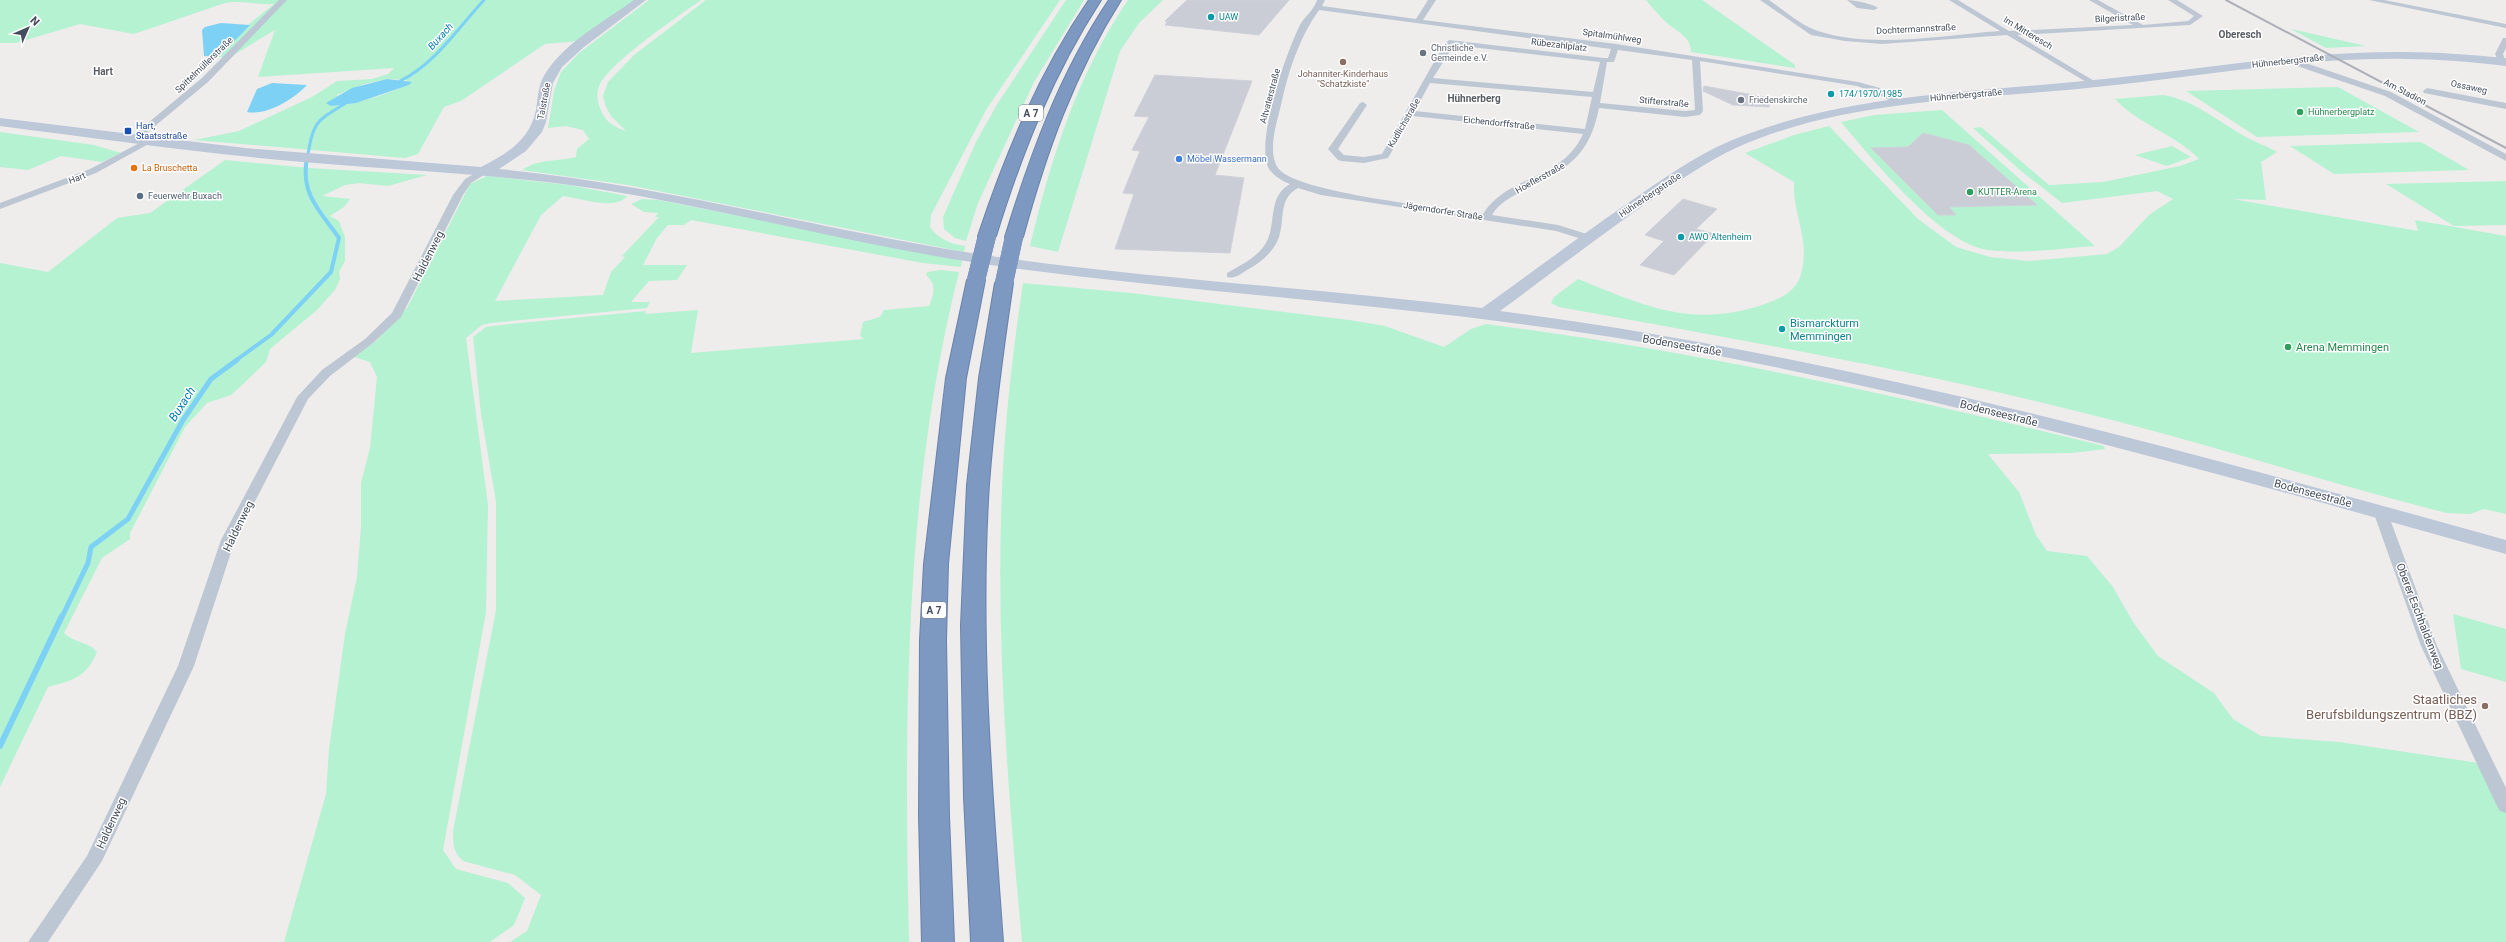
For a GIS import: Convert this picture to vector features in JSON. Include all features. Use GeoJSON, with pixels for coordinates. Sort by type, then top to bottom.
{"type":"FeatureCollection","features":[{"type":"Feature","properties":{"kind":"highway","name":"A 7"},"geometry":{"type":"LineString","coordinates":[[938,942],[934,816],[933,640],[936,564],[956,378],[976,280],[987,236],[1006,175],[1030,116],[1057,62],[1095,0]]}},
{"type":"Feature","properties":{"kind":"highway","name":"A 7"},"geometry":{"type":"LineString","coordinates":[[987,942],[978,797],[974,625],[978,485],[988,378],[1004,284],[1014,237],[1032,176],[1055,111],[1081,57],[1115,0]]}},
{"type":"Feature","properties":{"kind":"main road","name":"Talstraße"},"geometry":{"type":"LineString","coordinates":[[484,171],[518,151],[535,134],[540,122],[547,82],[558,64],[641,0]]}},
{"type":"Feature","properties":{"kind":"main road","name":"Hühnerbergstraße"},"geometry":{"type":"LineString","coordinates":[[1485,314],[1683,172],[1735,144],[1820,116],[1898,102],[2093,84],[2288,60],[2390,56],[2504,62]]}},
{"type":"Feature","properties":{"kind":"main road","name":"Bodenseestraße"},"geometry":{"type":"LineString","coordinates":[[0,122],[150,141],[288,156],[484,171],[602,186],[949,254],[1049,268],[1485,314],[1617,333],[1850,378],[2121,442],[2380,511],[2506,547]]}},
{"type":"Feature","properties":{"kind":"street","name":"Spittelmüllerstraße"},"geometry":{"type":"LineString","coordinates":[[134,139],[205,80],[284,0]]}},
{"type":"Feature","properties":{"kind":"street"},"geometry":{"type":"LineString","coordinates":[[1419,20],[1432,0]]}},
{"type":"Feature","properties":{"kind":"street","name":"Dochtermannstraße"},"geometry":{"type":"LineString","coordinates":[[1764,0],[1814,32],[1845,39],[1882,42],[2008,33]]}},
{"type":"Feature","properties":{"kind":"street"},"geometry":{"type":"LineString","coordinates":[[1851,0],[1860,6],[1874,8]]}},
{"type":"Feature","properties":{"kind":"street","name":"Im Mitteresch"},"geometry":{"type":"LineString","coordinates":[[1953,0],[2093,84]]}},
{"type":"Feature","properties":{"kind":"street"},"geometry":{"type":"LineString","coordinates":[[2093,0],[2143,27]]}},
{"type":"Feature","properties":{"kind":"street","name":"Bilgeristraße"},"geometry":{"type":"LineString","coordinates":[[2008,33],[2143,27],[2190,23],[2199,16],[2172,0]]}},
{"type":"Feature","properties":{"kind":"street"},"geometry":{"type":"LineString","coordinates":[[2373,0],[2506,26]]}},
{"type":"Feature","properties":{"kind":"street","name":"Spitalmühlweg"},"geometry":{"type":"LineString","coordinates":[[1319,4],[1419,20],[1616,46],[1858,84],[1877,90],[1898,102]]}},
{"type":"Feature","properties":{"kind":"street","name":"Altvaterstraße"},"geometry":{"type":"LineString","coordinates":[[1297,184],[1274,168],[1268,156],[1269,143],[1290,60],[1305,24],[1319,4]]}},
{"type":"Feature","properties":{"kind":"street","name":"Rübezahlplatz"},"geometry":{"type":"LineString","coordinates":[[1511,48],[1522,33]]}},
{"type":"Feature","properties":{"kind":"street"},"geometry":{"type":"LineString","coordinates":[[2504,62],[2499,57],[2506,40]]}},
{"type":"Feature","properties":{"kind":"street","name":"Rübezahlplatz"},"geometry":{"type":"LineString","coordinates":[[1458,42],[1604,60]]}},
{"type":"Feature","properties":{"kind":"street","name":"Kudlichstraße"},"geometry":{"type":"LineString","coordinates":[[1363,105],[1333,149],[1341,158],[1364,160],[1385,156],[1447,46],[1458,42]]}},
{"type":"Feature","properties":{"kind":"street"},"geometry":{"type":"LineString","coordinates":[[1604,60],[1611,60],[1616,46]]}},
{"type":"Feature","properties":{"kind":"street","name":"Stifterstraße"},"geometry":{"type":"LineString","coordinates":[[1596,105],[1686,114],[1697,113],[1699,111],[1696,58]]}},
{"type":"Feature","properties":{"kind":"street","name":"Hoeflerstraße"},"geometry":{"type":"LineString","coordinates":[[1486,217],[1494,204],[1558,170],[1571,160],[1578,152],[1594,120],[1596,95],[1604,60]]}},
{"type":"Feature","properties":{"kind":"street","name":"Am Stadion"},"geometry":{"type":"LineString","coordinates":[[2288,60],[2388,94],[2506,158]]}},
{"type":"Feature","properties":{"kind":"street"},"geometry":{"type":"LineString","coordinates":[[1428,80],[1596,95]]}},
{"type":"Feature","properties":{"kind":"street","name":"Ossaweg"},"geometry":{"type":"LineString","coordinates":[[2428,91],[2452,94],[2506,106]]}},
{"type":"Feature","properties":{"kind":"street","name":"Eichendorffstraße"},"geometry":{"type":"LineString","coordinates":[[1410,113],[1588,132]]}},
{"type":"Feature","properties":{"kind":"street","name":"Hart"},"geometry":{"type":"LineString","coordinates":[[0,206],[93,171],[150,141]]}},
{"type":"Feature","properties":{"kind":"street","name":"Haldenweg"},"geometry":{"type":"LineString","coordinates":[[37,942],[93,861],[186,666],[228,540],[303,397],[326,373],[369,341],[396,315],[458,195],[468,181],[484,171]]}},
{"type":"Feature","properties":{"kind":"street"},"geometry":{"type":"LineString","coordinates":[[1231,276],[1251,264],[1265,251],[1274,237],[1280,198],[1286,190],[1297,184]]}},
{"type":"Feature","properties":{"kind":"street","name":"Jägerndorfer Straße"},"geometry":{"type":"LineString","coordinates":[[1297,184],[1340,196],[1558,228],[1589,238]]}},
{"type":"Feature","properties":{"kind":"street","name":"Oberer Eschhaldenweg"},"geometry":{"type":"LineString","coordinates":[[2380,511],[2429,646],[2506,806]]}},
{"type":"Feature","properties":{"kind":"green space"},"geometry":{"type":"Polygon","coordinates":[[[0,0],[636,0],[580,41],[545,44],[461,101],[444,107],[418,154],[405,158],[194,140],[239,131],[312,97],[337,81],[372,79],[388,74],[394,68],[258,77],[275,30],[230,57],[216,57],[249,24],[274,4],[237,2],[225,3],[134,34],[80,24],[16,43],[0,43],[0,0]],[[387,79],[364,84],[337,95],[341,106],[376,97],[409,85],[406,80],[387,79]]]}},
{"type":"Feature","properties":{"kind":"green space"},"geometry":{"type":"Polygon","coordinates":[[[649,0],[701,0],[631,52],[607,74],[600,84],[597,96],[604,117],[617,128],[626,131],[611,116],[606,107],[603,96],[608,82],[634,55],[706,0],[1060,0],[986,110],[931,215],[930,227],[933,231],[945,240],[965,246],[964,252],[628,185],[522,170],[542,162],[576,157],[577,149],[589,139],[583,130],[566,126],[548,128],[554,91],[561,72],[579,53],[649,0]]]}},
{"type":"Feature","properties":{"kind":"green space"},"geometry":{"type":"Polygon","coordinates":[[[1066,0],[1084,0],[1034,82],[978,203],[966,241],[955,238],[944,229],[943,217],[976,142],[996,106],[1066,0]]]}},
{"type":"Feature","properties":{"kind":"green space"},"geometry":{"type":"Polygon","coordinates":[[[1128,0],[1163,0],[1139,23],[1120,51],[1058,252],[1030,246],[1047,181],[1068,118],[1094,58],[1128,0]]]}},
{"type":"Feature","properties":{"kind":"green space"},"geometry":{"type":"Polygon","coordinates":[[[1646,0],[1702,0],[1795,65],[1795,68],[1691,52],[1689,42],[1680,32],[1668,24],[1646,0]]]}},
{"type":"Feature","properties":{"kind":"green space"},"geometry":{"type":"Polygon","coordinates":[[[2291,29],[2366,46],[2326,48],[2291,29]]]}},
{"type":"Feature","properties":{"kind":"green space","name":"Hühnerbergplatz"},"geometry":{"type":"Polygon","coordinates":[[[2338,87],[2419,132],[2257,137],[2186,91],[2338,87]]]}},
{"type":"Feature","properties":{"kind":"green space"},"geometry":{"type":"Polygon","coordinates":[[[2163,95],[2174,97],[2194,106],[2246,137],[2277,152],[2261,162],[2266,200],[2232,199],[2418,231],[2415,220],[2506,236],[2506,514],[2484,509],[2470,514],[2447,513],[2364,491],[2158,432],[2047,404],[1908,373],[1769,345],[1559,307],[1551,303],[1554,297],[1578,279],[1625,298],[1647,305],[1669,311],[1691,314],[1714,314],[1739,311],[1765,304],[1786,295],[1794,287],[1800,277],[1804,252],[1794,194],[1794,182],[1745,153],[1794,135],[1829,126],[1918,219],[1956,247],[1990,257],[2028,261],[2107,254],[2119,247],[2149,215],[2173,199],[2157,191],[2062,203],[2021,171],[1973,128],[1981,127],[2049,185],[2103,182],[2180,166],[2199,159],[2179,143],[2135,116],[2115,99],[2163,95]]]}},
{"type":"Feature","properties":{"kind":"green space","name":"KUTTER-Arena"},"geometry":{"type":"Polygon","coordinates":[[[1942,110],[2095,246],[2018,252],[1988,250],[1976,247],[1958,238],[1940,226],[1922,210],[1886,174],[1841,122],[1874,115],[1942,110]]]}},
{"type":"Feature","properties":{"kind":"green space"},"geometry":{"type":"Polygon","coordinates":[[[0,132],[94,145],[121,153],[102,162],[61,156],[28,170],[0,167],[0,132]]]}},
{"type":"Feature","properties":{"kind":"green space"},"geometry":{"type":"Polygon","coordinates":[[[2421,142],[2469,170],[2334,174],[2290,146],[2421,142]]]}},
{"type":"Feature","properties":{"kind":"green space"},"geometry":{"type":"Polygon","coordinates":[[[2172,146],[2191,157],[2167,166],[2135,155],[2172,146]]]}},
{"type":"Feature","properties":{"kind":"green space"},"geometry":{"type":"Polygon","coordinates":[[[225,160],[309,168],[427,175],[388,186],[359,183],[345,185],[322,196],[350,199],[344,207],[330,216],[339,221],[345,237],[345,261],[339,272],[340,279],[335,290],[317,310],[270,349],[266,362],[242,385],[231,395],[207,403],[185,427],[130,533],[130,539],[102,558],[64,633],[69,637],[93,648],[97,652],[93,661],[78,677],[48,687],[0,787],[0,263],[48,272],[117,218],[150,213],[225,160]]]}},
{"type":"Feature","properties":{"kind":"green space"},"geometry":{"type":"Polygon","coordinates":[[[487,176],[569,185],[627,196],[615,203],[607,203],[563,196],[541,215],[495,301],[603,295],[611,272],[625,257],[622,256],[659,217],[655,217],[658,213],[644,212],[631,204],[642,199],[659,200],[962,260],[961,267],[923,263],[691,220],[684,225],[668,225],[657,238],[643,265],[687,265],[677,280],[649,281],[631,302],[650,302],[647,308],[491,323],[482,325],[466,338],[488,505],[486,612],[443,850],[456,869],[508,883],[525,898],[514,925],[490,942],[284,942],[326,794],[329,749],[345,634],[357,577],[361,527],[361,483],[370,448],[377,377],[370,362],[354,357],[376,341],[407,308],[470,184],[487,176]]]}},
{"type":"Feature","properties":{"kind":"green space"},"geometry":{"type":"Polygon","coordinates":[[[2506,181],[2506,225],[2454,226],[2386,184],[2506,181]]]}},
{"type":"Feature","properties":{"kind":"green space"},"geometry":{"type":"Polygon","coordinates":[[[941,270],[959,272],[941,354],[927,437],[918,521],[908,689],[907,858],[909,942],[510,942],[527,931],[541,895],[515,875],[463,861],[455,851],[453,840],[453,831],[496,610],[496,502],[481,414],[473,337],[486,327],[509,324],[646,311],[645,314],[698,310],[691,353],[864,339],[860,336],[863,322],[880,317],[884,310],[929,306],[934,289],[932,282],[926,275],[927,272],[941,270]]]}},
{"type":"Feature","properties":{"kind":"green space"},"geometry":{"type":"Polygon","coordinates":[[[1023,283],[1131,293],[1349,320],[1385,326],[1444,347],[1471,329],[1486,324],[1564,335],[1642,347],[1797,376],[2104,446],[2105,449],[2072,453],[1988,454],[2019,492],[2036,535],[2047,551],[2087,556],[2113,587],[2133,622],[2158,656],[2214,693],[2233,719],[2261,736],[2339,742],[2492,765],[2506,795],[2506,942],[1022,942],[1006,748],[1000,554],[1002,489],[1009,389],[1023,283]]]}},
{"type":"Feature","properties":{"kind":"green space"},"geometry":{"type":"Polygon","coordinates":[[[2453,614],[2506,629],[2506,682],[2461,669],[2453,614]]]}},
{"type":"Feature","properties":{"kind":"water"},"geometry":{"type":"Polygon","coordinates":[[[221,23],[250,25],[222,54],[216,57],[204,56],[202,30],[205,27],[221,23]]]}},
{"type":"Feature","properties":{"kind":"water"},"geometry":{"type":"Polygon","coordinates":[[[387,79],[412,82],[409,85],[356,103],[331,106],[326,103],[352,88],[387,79]]]}},
{"type":"Feature","properties":{"kind":"water"},"geometry":{"type":"Polygon","coordinates":[[[272,83],[307,85],[295,96],[271,109],[254,113],[247,112],[257,89],[272,83]]]}},
{"type":"Feature","properties":{"kind":"building","name":"UAW"},"geometry":{"type":"Polygon","coordinates":[[[1187,0],[1289,0],[1259,35],[1165,25],[1167,22],[1165,21],[1187,0]]]}},
{"type":"Feature","properties":{"kind":"building","name":"Möbel Wassermann"},"geometry":{"type":"Polygon","coordinates":[[[1155,75],[1252,81],[1215,175],[1244,178],[1230,253],[1115,249],[1134,194],[1123,193],[1140,151],[1132,150],[1149,117],[1134,116],[1155,75]]]}},
{"type":"Feature","properties":{"kind":"building","name":"Friedenskirche"},"geometry":{"type":"Polygon","coordinates":[[[1704,86],[1770,98],[1769,107],[1733,105],[1703,91],[1704,86]]]}},
{"type":"Feature","properties":{"kind":"building","name":"KUTTER-Arena"},"geometry":{"type":"Polygon","coordinates":[[[1923,133],[1969,145],[2037,205],[1949,207],[1956,215],[1938,215],[1871,148],[1908,147],[1923,133]]]}},
{"type":"Feature","properties":{"kind":"building","name":"AWO Altenheim"},"geometry":{"type":"Polygon","coordinates":[[[1683,199],[1717,209],[1696,229],[1714,234],[1674,275],[1640,265],[1664,241],[1645,235],[1683,199]]]}},
{"type":"Feature","properties":{"kind":"waterway","name":"Buxach"},"geometry":{"type":"LineString","coordinates":[[400,81],[413,74],[435,55],[484,0]]}},
{"type":"Feature","properties":{"kind":"waterway","name":"Buxach"},"geometry":{"type":"LineString","coordinates":[[307,159],[311,137],[317,125],[327,115],[346,103]]}},
{"type":"Feature","properties":{"kind":"waterway","name":"Buxach"},"geometry":{"type":"LineString","coordinates":[[235,361],[271,335],[331,272],[339,238],[313,201],[309,192],[306,182],[307,158]]}},
{"type":"Feature","properties":{"kind":"waterway","name":"Buxach"},"geometry":{"type":"LineString","coordinates":[[62,617],[88,563],[91,547],[128,519],[183,420],[211,379],[237,360]]}},
{"type":"Feature","properties":{"kind":"waterway","name":"Buxach"},"geometry":{"type":"LineString","coordinates":[[0,746],[62,616]]}},
{"type":"Feature","properties":{"kind":"railway"},"geometry":{"type":"LineString","coordinates":[[2226,0],[2506,148]]}},
{"type":"Feature","properties":{"kind":"place","name":"UAW"},"geometry":{"type":"Point","coordinates":[1211,17]}},
{"type":"Feature","properties":{"kind":"place","name":"Christliche Gemeinde e.V."},"geometry":{"type":"Point","coordinates":[1423,53]}},
{"type":"Feature","properties":{"kind":"place","name":"Johanniter-Kinderhaus \"Schatzkiste\""},"geometry":{"type":"Point","coordinates":[1343,62]}},
{"type":"Feature","properties":{"kind":"place","name":"174/1970/1985"},"geometry":{"type":"Point","coordinates":[1831,94]}},
{"type":"Feature","properties":{"kind":"place","name":"Friedenskirche"},"geometry":{"type":"Point","coordinates":[1741,100]}},
{"type":"Feature","properties":{"kind":"place","name":"Hühnerbergplatz"},"geometry":{"type":"Point","coordinates":[2300,112]}},
{"type":"Feature","properties":{"kind":"place","name":"Hart, Staatsstraße"},"geometry":{"type":"Point","coordinates":[128,131]}},
{"type":"Feature","properties":{"kind":"place","name":"Möbel Wassermann"},"geometry":{"type":"Point","coordinates":[1179,159]}},
{"type":"Feature","properties":{"kind":"place","name":"La Bruschetta"},"geometry":{"type":"Point","coordinates":[134,168]}},
{"type":"Feature","properties":{"kind":"place","name":"KUTTER-Arena"},"geometry":{"type":"Point","coordinates":[1970,192]}},
{"type":"Feature","properties":{"kind":"place","name":"Feuerwehr Buxach"},"geometry":{"type":"Point","coordinates":[140,196]}},
{"type":"Feature","properties":{"kind":"place","name":"AWO Altenheim"},"geometry":{"type":"Point","coordinates":[1681,237]}},
{"type":"Feature","properties":{"kind":"place","name":"Bismarckturm Memmingen"},"geometry":{"type":"Point","coordinates":[1782,329]}},
{"type":"Feature","properties":{"kind":"place","name":"Arena Memmingen"},"geometry":{"type":"Point","coordinates":[2288,347]}},
{"type":"Feature","properties":{"kind":"place","name":"Staatliches Berufsbildungszentrum (BBZ)"},"geometry":{"type":"Point","coordinates":[2485,706]}},
{"type":"Feature","properties":{"kind":"district","name":"Oberesch"},"geometry":{"type":"Point","coordinates":[2240,34]}},
{"type":"Feature","properties":{"kind":"district","name":"Hart"},"geometry":{"type":"Point","coordinates":[103,71]}},
{"type":"Feature","properties":{"kind":"district","name":"Hühnerberg"},"geometry":{"type":"Point","coordinates":[1474,98]}}]}
